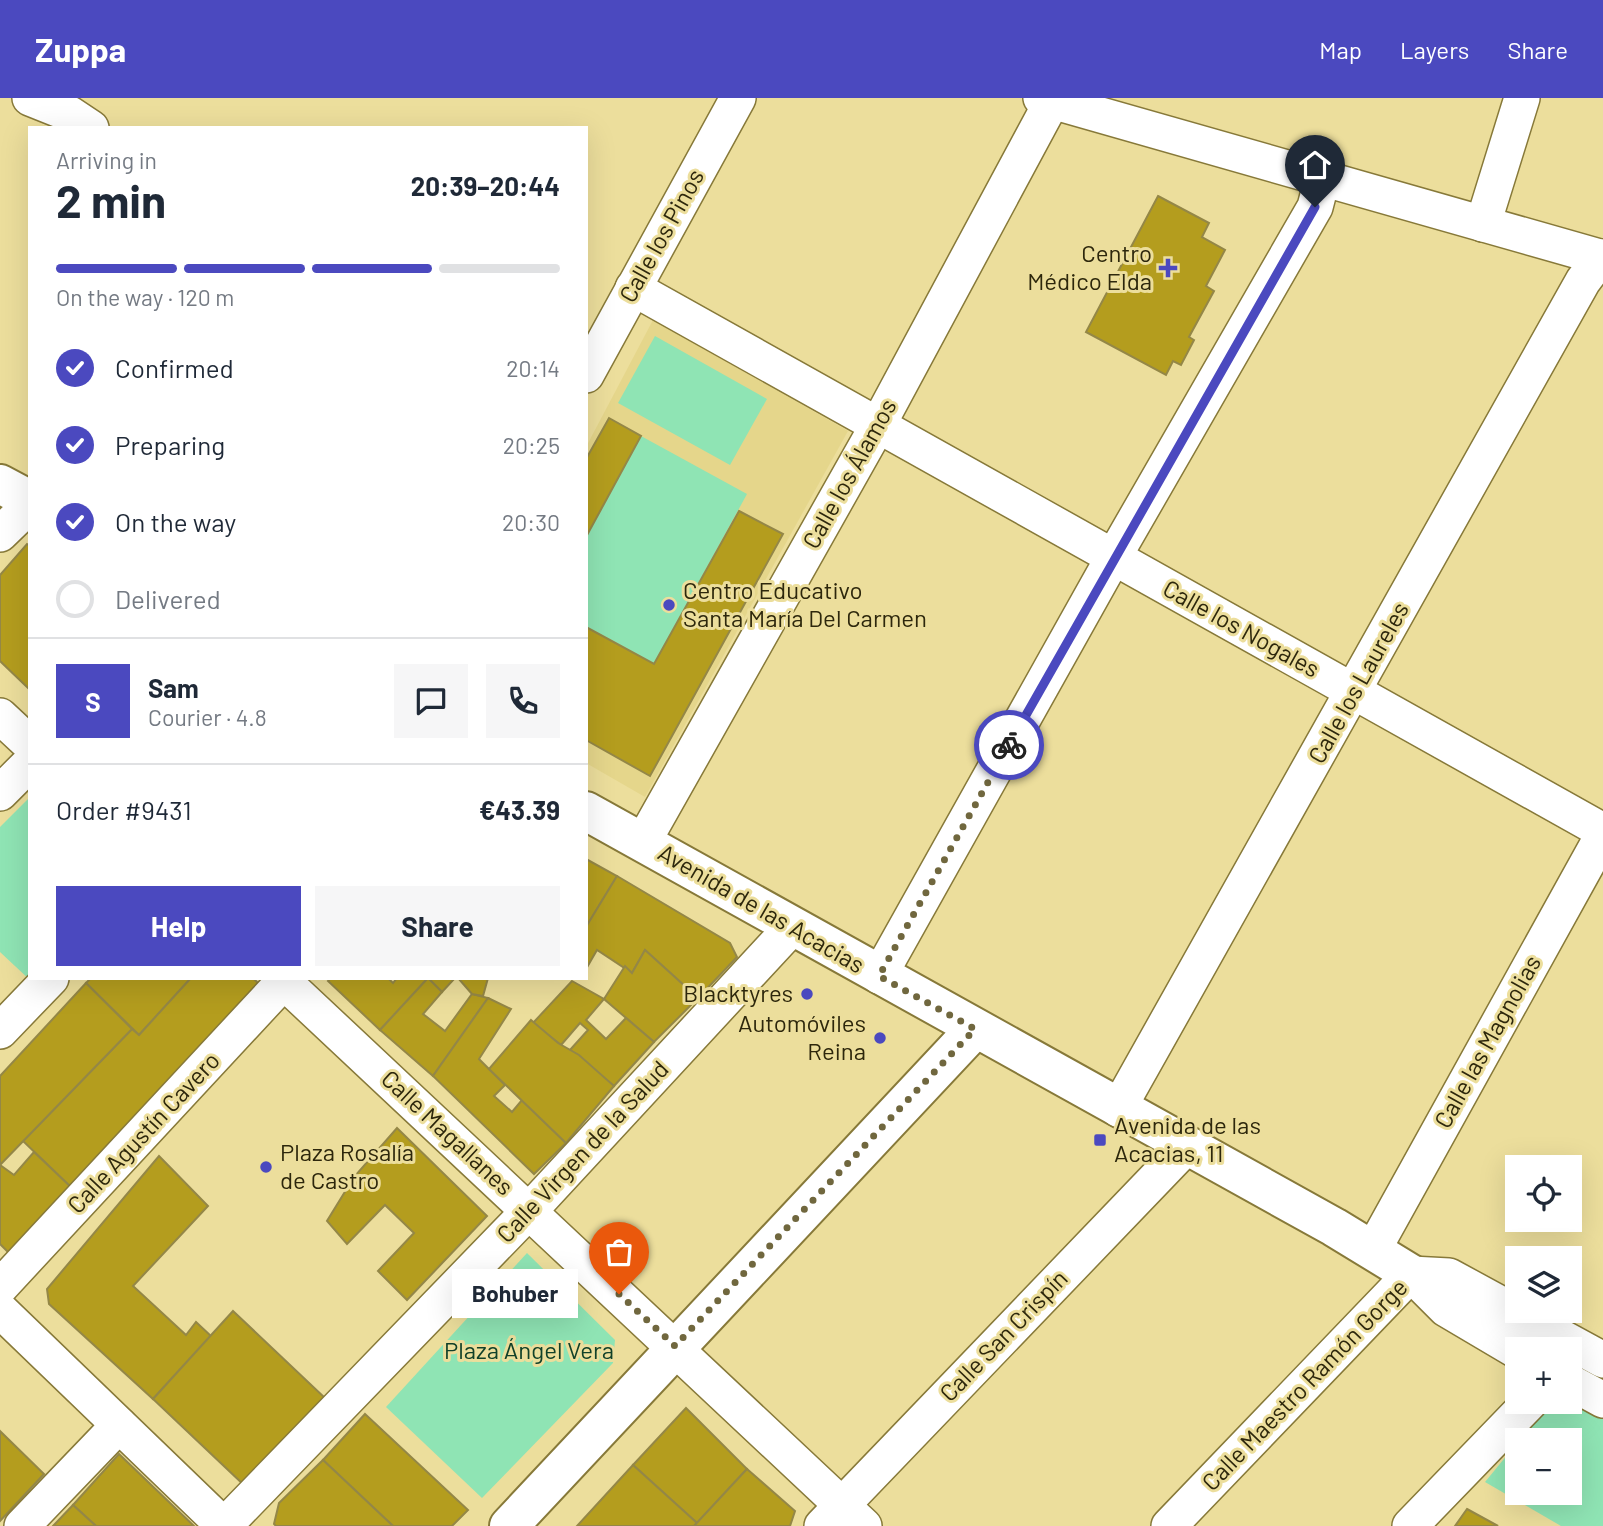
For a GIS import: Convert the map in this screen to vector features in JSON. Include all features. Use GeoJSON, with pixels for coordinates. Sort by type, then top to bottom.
{"type":"FeatureCollection","features":[{"type":"Feature","properties":{"kind":"street"},"geometry":{"type":"LineString","coordinates":[[30,98],[70,114],[88,126]]}},
{"type":"Feature","properties":{"kind":"street","name":"Calle los Pinos"},"geometry":{"type":"LineString","coordinates":[[588,371],[738,98]]}},
{"type":"Feature","properties":{"kind":"street"},"geometry":{"type":"LineString","coordinates":[[1483,224],[1521,98]]}},
{"type":"Feature","properties":{"kind":"street"},"geometry":{"type":"LineString","coordinates":[[1046,100],[1602,257]]}},
{"type":"Feature","properties":{"kind":"street","name":"Calle los Álamos"},"geometry":{"type":"LineString","coordinates":[[643,842],[878,425],[1046,100]]}},
{"type":"Feature","properties":{"kind":"street"},"geometry":{"type":"LineString","coordinates":[[879,976],[1315,207],[1322,180]]}},
{"type":"Feature","properties":{"kind":"street","name":"Calle los Laureles"},"geometry":{"type":"LineString","coordinates":[[1118,1110],[1355,692],[1583,281],[1602,257]]}},
{"type":"Feature","properties":{"kind":"street","name":"Calle los Nogales"},"geometry":{"type":"LineString","coordinates":[[633,288],[1603,833]]}},
{"type":"Feature","properties":{"kind":"street"},"geometry":{"type":"LineString","coordinates":[[0,484],[28,501]]}},
{"type":"Feature","properties":{"kind":"street"},"geometry":{"type":"LineString","coordinates":[[0,534],[28,504]]}},
{"type":"Feature","properties":{"kind":"street"},"geometry":{"type":"LineString","coordinates":[[0,716],[28,742]]}},
{"type":"Feature","properties":{"kind":"street"},"geometry":{"type":"LineString","coordinates":[[0,793],[28,765]]}},
{"type":"Feature","properties":{"kind":"street","name":"Avenida de las Acacias"},"geometry":{"type":"LineString","coordinates":[[588,812],[1373,1250],[1411,1273],[1446,1308],[1505,1344]]}},
{"type":"Feature","properties":{"kind":"street","name":"Calle las Magnolias"},"geometry":{"type":"LineString","coordinates":[[1373,1250],[1603,833]]}},
{"type":"Feature","properties":{"kind":"street","name":"Calle Virgen de la Salud"},"geometry":{"type":"LineString","coordinates":[[224,1526],[530,1210],[793,926]]}},
{"type":"Feature","properties":{"kind":"street"},"geometry":{"type":"LineString","coordinates":[[0,1031],[49,980]]}},
{"type":"Feature","properties":{"kind":"street","name":"Calle Magallanes"},"geometry":{"type":"LineString","coordinates":[[284,980],[675,1346],[843,1519]]}},
{"type":"Feature","properties":{"kind":"street","name":"Calle Agustín Cavero"},"geometry":{"type":"LineString","coordinates":[[0,1287],[284,980]]}},
{"type":"Feature","properties":{"kind":"street"},"geometry":{"type":"LineString","coordinates":[[509,1526],[975,1029]]}},
{"type":"Feature","properties":{"kind":"street","name":"Calle San Crispín"},"geometry":{"type":"LineString","coordinates":[[843,1519],[1186,1147]]}},
{"type":"Feature","properties":{"kind":"street","name":"Avenida de las Acacias"},"geometry":{"type":"LineString","coordinates":[[1411,1273],[1449,1276],[1603,1360]]}},
{"type":"Feature","properties":{"kind":"street","name":"Calle Maestro Ramón Gorge"},"geometry":{"type":"LineString","coordinates":[[1169,1526],[1411,1273]]}},
{"type":"Feature","properties":{"kind":"street"},"geometry":{"type":"LineString","coordinates":[[0,1310],[224,1526]]}},
{"type":"Feature","properties":{"kind":"street"},"geometry":{"type":"LineString","coordinates":[[1582,1389],[1603,1401]]}},
{"type":"Feature","properties":{"kind":"street"},"geometry":{"type":"LineString","coordinates":[[1410,1526],[1518,1414]]}},
{"type":"Feature","properties":{"kind":"street"},"geometry":{"type":"LineString","coordinates":[[22,1526],[119,1425]]}},
{"type":"Feature","properties":{"kind":"shaded area","name":"Centro Educativo Santa María Del Carmen"},"geometry":{"type":"Polygon","coordinates":[[[653,320],[848,431],[645,797],[588,764],[588,443],[653,320]]]}},
{"type":"Feature","properties":{"kind":"green space"},"geometry":{"type":"Polygon","coordinates":[[[655,336],[767,399],[730,465],[618,403],[655,336]]]}},
{"type":"Feature","properties":{"kind":"green space"},"geometry":{"type":"Polygon","coordinates":[[[641,436],[747,494],[654,664],[588,628],[588,533],[641,436]]]}},
{"type":"Feature","properties":{"kind":"green space"},"geometry":{"type":"Polygon","coordinates":[[[28,799],[28,978],[0,952],[0,827],[28,799]]]}},
{"type":"Feature","properties":{"kind":"green space","name":"Plaza Ángel Vera"},"geometry":{"type":"Polygon","coordinates":[[[527,1253],[615,1340],[613,1363],[482,1498],[386,1407],[527,1253]]]}},
{"type":"Feature","properties":{"kind":"green space"},"geometry":{"type":"Polygon","coordinates":[[[1582,1407],[1603,1415],[1603,1526],[1561,1526],[1525,1505],[1582,1505],[1582,1428],[1530,1428],[1542,1414],[1582,1414],[1582,1407]]]}},
{"type":"Feature","properties":{"kind":"green space"},"geometry":{"type":"Polygon","coordinates":[[[1505,1458],[1505,1494],[1485,1482],[1505,1458]]]}},
{"type":"Feature","properties":{"kind":"building","name":"Centro Médico Elda"},"geometry":{"type":"Polygon","coordinates":[[[1158,196],[1209,223],[1202,237],[1225,250],[1206,286],[1214,291],[1189,337],[1194,340],[1181,365],[1173,361],[1166,375],[1086,332],[1158,196]]]}},
{"type":"Feature","properties":{"kind":"building"},"geometry":{"type":"Polygon","coordinates":[[[609,418],[641,436],[588,533],[588,455],[609,418]]]}},
{"type":"Feature","properties":{"kind":"building"},"geometry":{"type":"Polygon","coordinates":[[[739,511],[783,534],[650,776],[588,741],[588,628],[654,664],[739,511]]]}},
{"type":"Feature","properties":{"kind":"building"},"geometry":{"type":"Polygon","coordinates":[[[28,545],[28,688],[0,661],[0,575],[28,545]]]}},
{"type":"Feature","properties":{"kind":"building"},"geometry":{"type":"Polygon","coordinates":[[[588,860],[617,876],[588,924],[588,860]]]}},
{"type":"Feature","properties":{"kind":"building"},"geometry":{"type":"Polygon","coordinates":[[[617,876],[730,943],[737,957],[698,998],[645,950],[632,973],[597,950],[588,966],[588,924],[617,876]]]}},
{"type":"Feature","properties":{"kind":"building"},"geometry":{"type":"Polygon","coordinates":[[[645,950],[698,998],[654,1042],[604,999],[625,966],[632,973],[645,950]]]}},
{"type":"Feature","properties":{"kind":"building"},"geometry":{"type":"Polygon","coordinates":[[[89,980],[189,980],[139,1035],[86,983],[89,980]]]}},
{"type":"Feature","properties":{"kind":"building"},"geometry":{"type":"Polygon","coordinates":[[[189,980],[255,980],[260,985],[76,1192],[23,1141],[132,1029],[139,1035],[189,980]]]}},
{"type":"Feature","properties":{"kind":"building"},"geometry":{"type":"Polygon","coordinates":[[[390,980],[393,983],[395,980],[426,980],[380,1030],[328,981],[390,980]]]}},
{"type":"Feature","properties":{"kind":"building"},"geometry":{"type":"Polygon","coordinates":[[[426,980],[430,980],[442,992],[423,1014],[445,1031],[472,994],[488,998],[433,1076],[380,1030],[426,980]]]}},
{"type":"Feature","properties":{"kind":"building"},"geometry":{"type":"Polygon","coordinates":[[[430,980],[453,980],[442,992],[430,980]]]}},
{"type":"Feature","properties":{"kind":"building"},"geometry":{"type":"Polygon","coordinates":[[[460,980],[487,980],[483,996],[472,994],[460,980]]]}},
{"type":"Feature","properties":{"kind":"building"},"geometry":{"type":"Polygon","coordinates":[[[572,981],[604,999],[586,1020],[606,1039],[626,1018],[654,1042],[614,1086],[570,1050],[588,1030],[580,1023],[561,1045],[533,1023],[572,981]]]}},
{"type":"Feature","properties":{"kind":"building"},"geometry":{"type":"Polygon","coordinates":[[[86,983],[132,1029],[0,1165],[0,1076],[86,983]]]}},
{"type":"Feature","properties":{"kind":"building"},"geometry":{"type":"Polygon","coordinates":[[[488,998],[511,1009],[479,1059],[505,1085],[494,1096],[512,1112],[522,1100],[566,1143],[534,1174],[433,1076],[488,998]]]}},
{"type":"Feature","properties":{"kind":"building"},"geometry":{"type":"Polygon","coordinates":[[[531,1020],[558,1043],[579,1055],[614,1086],[566,1143],[489,1069],[531,1020]]]}},
{"type":"Feature","properties":{"kind":"building"},"geometry":{"type":"Polygon","coordinates":[[[397,1128],[487,1216],[407,1300],[378,1271],[414,1233],[385,1205],[347,1244],[327,1221],[354,1177],[397,1128]]]}},
{"type":"Feature","properties":{"kind":"building"},"geometry":{"type":"Polygon","coordinates":[[[34,1152],[76,1192],[15,1259],[0,1244],[0,1165],[14,1175],[34,1152]]]}},
{"type":"Feature","properties":{"kind":"building"},"geometry":{"type":"Polygon","coordinates":[[[159,1156],[208,1206],[133,1286],[186,1335],[196,1322],[211,1336],[153,1399],[49,1304],[47,1289],[159,1156]]]}},
{"type":"Feature","properties":{"kind":"building"},"geometry":{"type":"Polygon","coordinates":[[[233,1311],[325,1398],[245,1486],[153,1399],[233,1311]]]}},
{"type":"Feature","properties":{"kind":"building"},"geometry":{"type":"Polygon","coordinates":[[[686,1408],[747,1469],[697,1523],[633,1465],[686,1408]]]}},
{"type":"Feature","properties":{"kind":"building"},"geometry":{"type":"Polygon","coordinates":[[[365,1414],[468,1510],[452,1526],[393,1526],[323,1460],[365,1414]]]}},
{"type":"Feature","properties":{"kind":"building"},"geometry":{"type":"Polygon","coordinates":[[[0,1431],[44,1474],[0,1521],[0,1431]]]}},
{"type":"Feature","properties":{"kind":"building"},"geometry":{"type":"Polygon","coordinates":[[[119,1454],[194,1526],[96,1526],[73,1505],[119,1454]]]}},
{"type":"Feature","properties":{"kind":"building"},"geometry":{"type":"Polygon","coordinates":[[[323,1460],[393,1526],[276,1526],[274,1524],[279,1503],[323,1460]]]}},
{"type":"Feature","properties":{"kind":"building"},"geometry":{"type":"Polygon","coordinates":[[[633,1465],[697,1523],[694,1526],[577,1526],[633,1465]]]}},
{"type":"Feature","properties":{"kind":"building"},"geometry":{"type":"Polygon","coordinates":[[[747,1469],[795,1511],[790,1526],[694,1526],[747,1469]]]}},
{"type":"Feature","properties":{"kind":"building"},"geometry":{"type":"Polygon","coordinates":[[[73,1505],[96,1526],[53,1526],[73,1505]]]}},
{"type":"Feature","properties":{"kind":"building"},"geometry":{"type":"Polygon","coordinates":[[[1467,1509],[1498,1526],[1455,1526],[1467,1509]]]}},
{"type":"Feature","properties":{"kind":"way so far"},"geometry":{"type":"LineString","coordinates":[[619,1294],[675,1346],[975,1029],[879,976],[1009,745]]}},
{"type":"Feature","properties":{"kind":"place","name":"Centro Médico Elda"},"geometry":{"type":"Point","coordinates":[1168,268]}},
{"type":"Feature","properties":{"kind":"place","name":"Centro Educativo Santa María Del Carmen"},"geometry":{"type":"Point","coordinates":[669,605]}},
{"type":"Feature","properties":{"kind":"place","name":"Blacktyres"},"geometry":{"type":"Point","coordinates":[807,994]}},
{"type":"Feature","properties":{"kind":"place","name":"Automóviles Reina"},"geometry":{"type":"Point","coordinates":[880,1038]}},
{"type":"Feature","properties":{"kind":"place","name":"Avenida de las Acacias, 11"},"geometry":{"type":"Point","coordinates":[1100,1140]}},
{"type":"Feature","properties":{"kind":"place","name":"Plaza Rosalía de Castro"},"geometry":{"type":"Point","coordinates":[266,1167]}},
{"type":"Feature","properties":{"kind":"place","name":"Bohuber"},"geometry":{"type":"Point","coordinates":[619,1294]}},
{"type":"Feature","properties":{"kind":"route"},"geometry":{"type":"LineString","coordinates":[[1009,745],[1315,207]]}}]}
